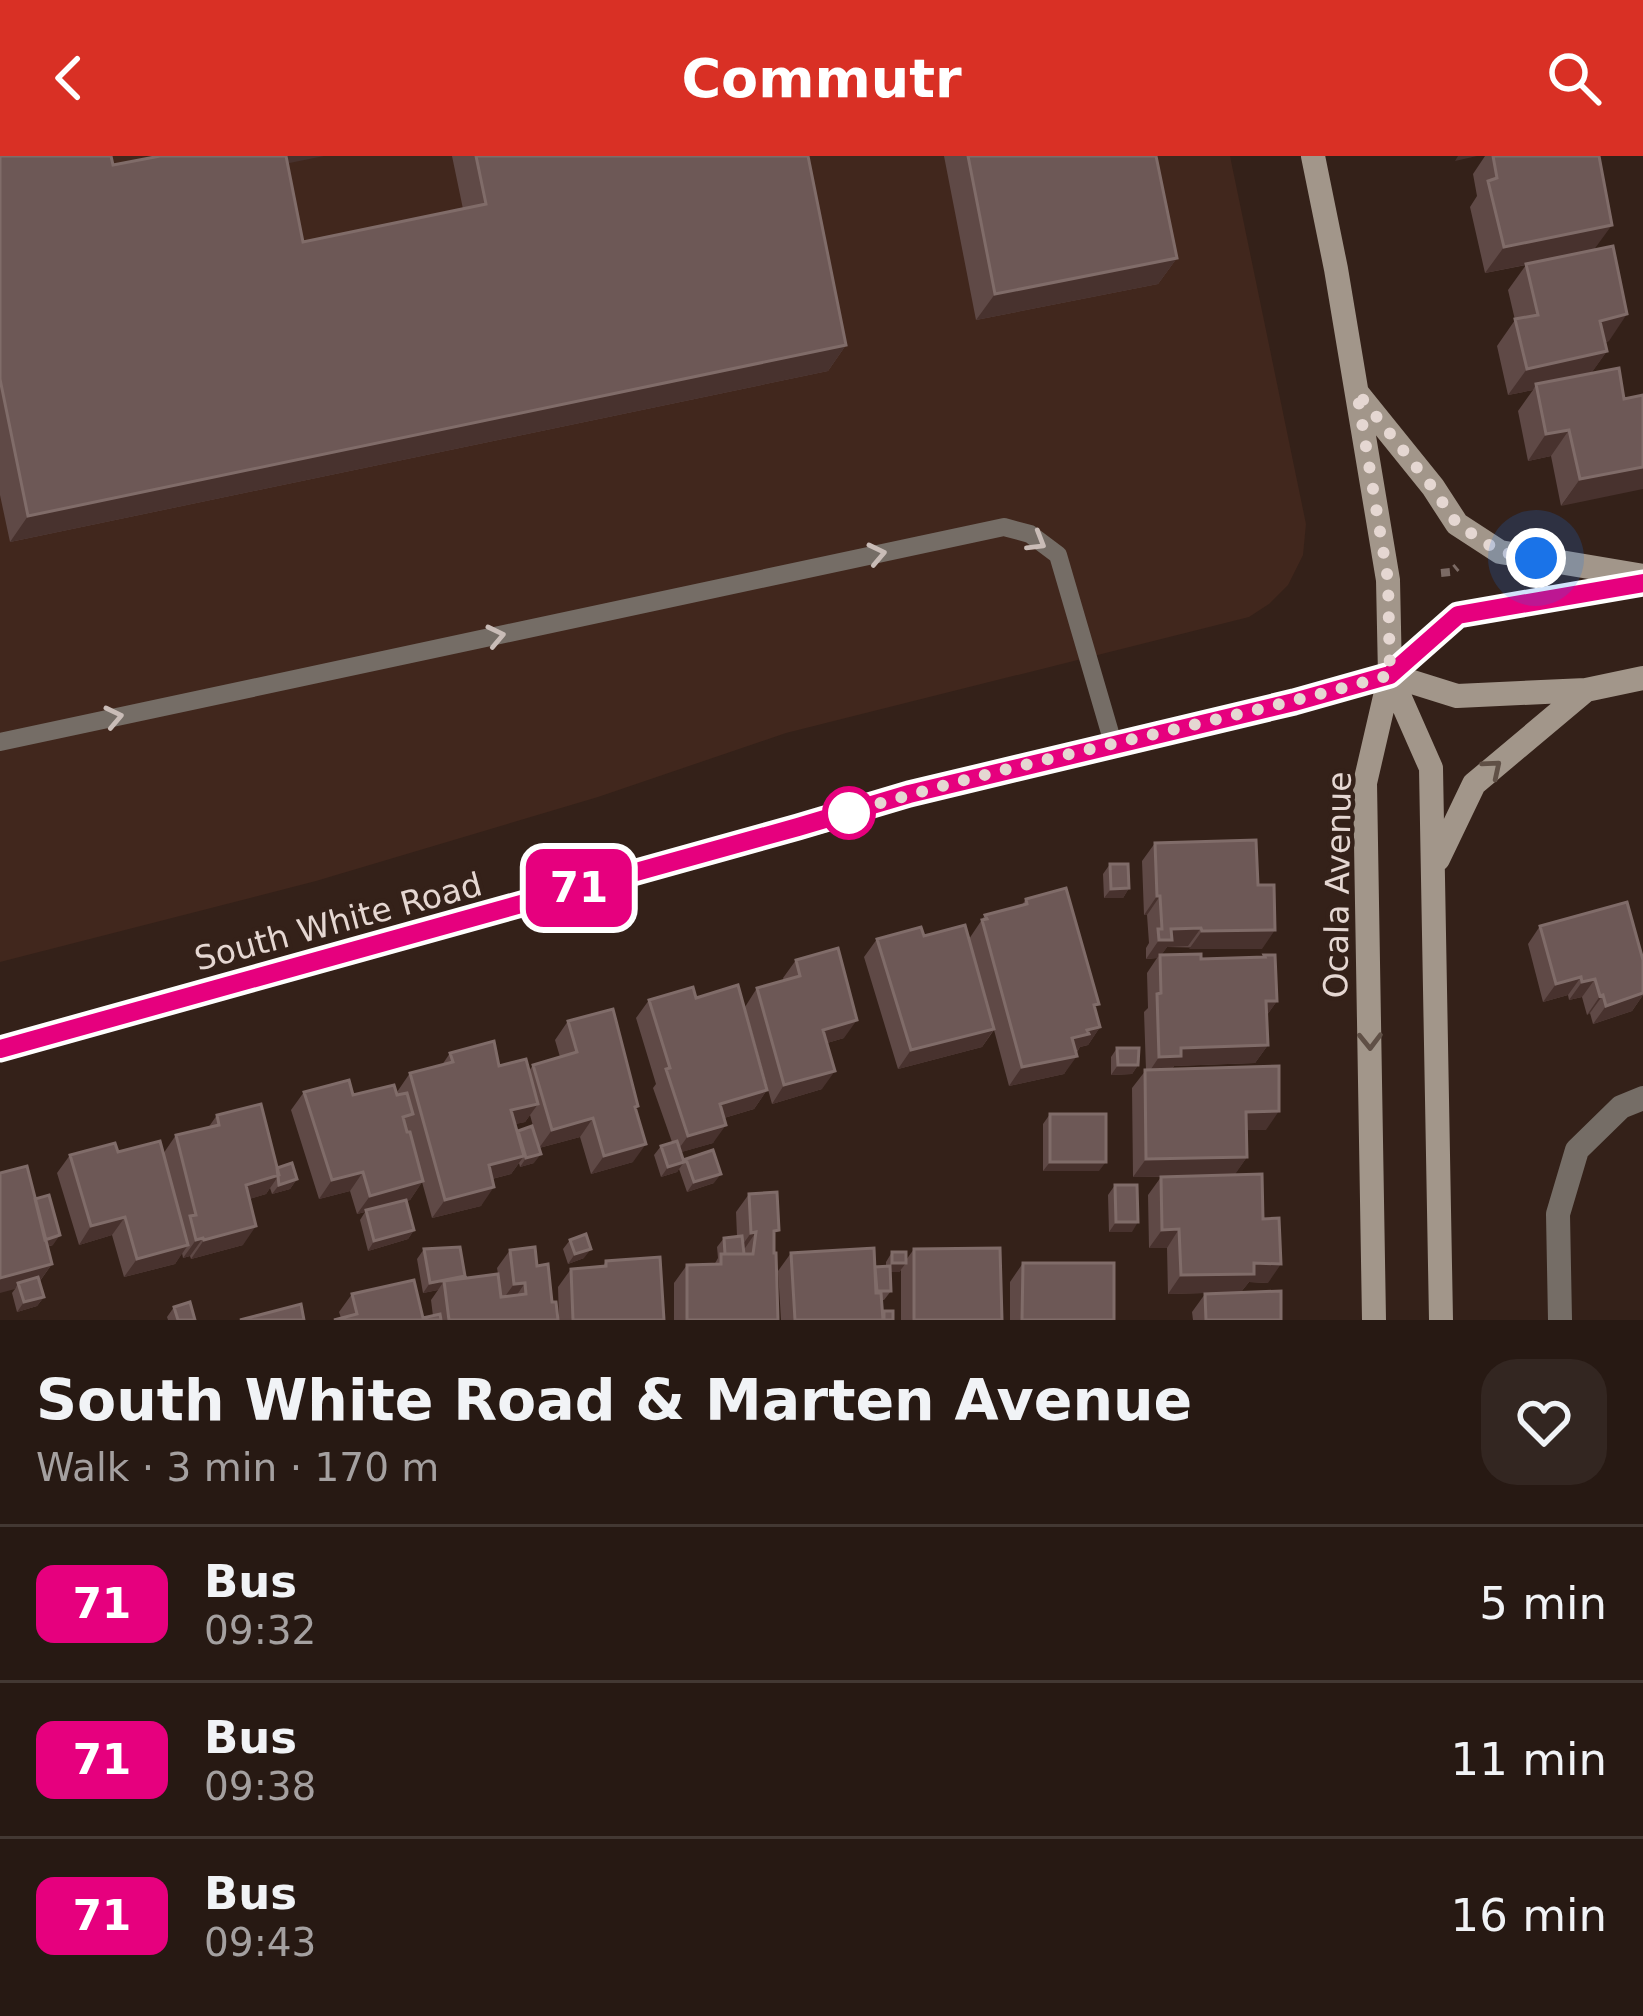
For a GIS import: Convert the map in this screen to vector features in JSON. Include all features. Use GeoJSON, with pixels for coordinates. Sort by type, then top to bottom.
{"type":"FeatureCollection","features":[{"type":"Feature","properties":{"kind":"main road"},"geometry":{"type":"LineString","coordinates":[[1313,156],[1388,580],[1390,675],[1431,768],[1441,1320]]}},
{"type":"Feature","properties":{"kind":"main road"},"geometry":{"type":"LineString","coordinates":[[1357,392],[1457,524],[1500,552],[1643,580]]}},
{"type":"Feature","properties":{"kind":"main road","name":"South White Road"},"geometry":{"type":"LineString","coordinates":[[0,1048],[909,794],[1390,675],[1458,615],[1643,580]]}},
{"type":"Feature","properties":{"kind":"main road"},"geometry":{"type":"LineString","coordinates":[[1390,675],[1457,696],[1586,690],[1643,678]]}},
{"type":"Feature","properties":{"kind":"main road","name":"Ocala Avenue"},"geometry":{"type":"LineString","coordinates":[[1374,1320],[1366,783],[1390,675]]}},
{"type":"Feature","properties":{"kind":"main road"},"geometry":{"type":"LineString","coordinates":[[1435,867],[1474,784],[1586,690]]}},
{"type":"Feature","properties":{"kind":"street"},"geometry":{"type":"LineString","coordinates":[[1560,1320],[1558,1214],[1577,1150],[1621,1107],[1643,1098]]}},
{"type":"Feature","properties":{"kind":"lane"},"geometry":{"type":"LineString","coordinates":[[0,742],[1004,527],[1030,534],[1058,555],[1113,743]]}},
{"type":"Feature","properties":{"kind":"path"},"geometry":{"type":"LineString","coordinates":[[1441,573],[1457,567]]}},
{"type":"Feature","properties":{"kind":"shaded area"},"geometry":{"type":"Polygon","coordinates":[[[0,156],[1230,156],[1306,524],[1303,555],[1288,585],[1249,617],[786,733],[598,797],[316,881],[0,962],[0,156]]]}},
{"type":"Feature","properties":{"kind":"building"},"geometry":{"type":"Polygon","coordinates":[[[0,156],[111,156],[113,165],[160,156],[286,156],[303,242],[486,204],[476,156],[808,156],[846,345],[28,516],[0,379],[0,156]]]}},
{"type":"Feature","properties":{"kind":"building"},"geometry":{"type":"Polygon","coordinates":[[[968,156],[1156,156],[1177,258],[995,294],[968,156]]]}},
{"type":"Feature","properties":{"kind":"building"},"geometry":{"type":"Polygon","coordinates":[[[1493,156],[1599,156],[1612,225],[1504,247],[1488,181],[1497,178],[1493,156]]]}},
{"type":"Feature","properties":{"kind":"building"},"geometry":{"type":"Polygon","coordinates":[[[1613,246],[1627,314],[1600,321],[1607,351],[1527,369],[1515,319],[1538,315],[1526,264],[1613,246]]]}},
{"type":"Feature","properties":{"kind":"building"},"geometry":{"type":"Polygon","coordinates":[[[1619,368],[1624,399],[1643,395],[1643,467],[1580,479],[1569,430],[1546,434],[1536,384],[1619,368]]]}},
{"type":"Feature","properties":{"kind":"building"},"geometry":{"type":"Polygon","coordinates":[[[1256,840],[1258,885],[1274,885],[1275,930],[1171,929],[1172,940],[1159,940],[1155,843],[1256,840]]]}},
{"type":"Feature","properties":{"kind":"building"},"geometry":{"type":"Polygon","coordinates":[[[1110,864],[1128,864],[1129,888],[1111,889],[1110,864]]]}},
{"type":"Feature","properties":{"kind":"building"},"geometry":{"type":"Polygon","coordinates":[[[1066,888],[1099,1004],[1094,1005],[1100,1027],[1072,1038],[1077,1056],[1022,1067],[982,920],[987,919],[985,915],[1027,904],[1026,899],[1066,888]]]}},
{"type":"Feature","properties":{"kind":"building"},"geometry":{"type":"Polygon","coordinates":[[[1627,902],[1643,960],[1643,993],[1606,1006],[1595,979],[1582,982],[1581,977],[1556,984],[1540,926],[1627,902]]]}},
{"type":"Feature","properties":{"kind":"building"},"geometry":{"type":"Polygon","coordinates":[[[965,925],[994,1029],[911,1050],[877,939],[921,927],[924,936],[965,925]]]}},
{"type":"Feature","properties":{"kind":"building"},"geometry":{"type":"Polygon","coordinates":[[[838,948],[857,1020],[823,1030],[835,1071],[784,1085],[757,988],[800,976],[796,960],[838,948]]]}},
{"type":"Feature","properties":{"kind":"building"},"geometry":{"type":"Polygon","coordinates":[[[1201,954],[1201,959],[1275,955],[1277,1001],[1266,1001],[1268,1045],[1181,1048],[1181,1056],[1159,1057],[1160,955],[1201,954]]]}},
{"type":"Feature","properties":{"kind":"building"},"geometry":{"type":"Polygon","coordinates":[[[738,985],[767,1090],[720,1104],[726,1125],[688,1136],[649,1000],[693,987],[696,998],[738,985]]]}},
{"type":"Feature","properties":{"kind":"building"},"geometry":{"type":"Polygon","coordinates":[[[613,1009],[646,1144],[604,1156],[593,1118],[552,1130],[533,1065],[577,1052],[568,1021],[613,1009]]]}},
{"type":"Feature","properties":{"kind":"building"},"geometry":{"type":"Polygon","coordinates":[[[494,1041],[499,1066],[526,1059],[538,1104],[511,1110],[524,1156],[489,1165],[494,1187],[445,1200],[410,1073],[453,1062],[450,1053],[494,1041]]]}},
{"type":"Feature","properties":{"kind":"building"},"geometry":{"type":"Polygon","coordinates":[[[1117,1048],[1139,1048],[1138,1065],[1118,1065],[1117,1048]]]}},
{"type":"Feature","properties":{"kind":"building"},"geometry":{"type":"Polygon","coordinates":[[[1279,1066],[1279,1111],[1246,1112],[1247,1157],[1146,1159],[1145,1070],[1279,1066]]]}},
{"type":"Feature","properties":{"kind":"building"},"geometry":{"type":"Polygon","coordinates":[[[349,1080],[353,1095],[394,1085],[397,1095],[407,1093],[413,1114],[403,1117],[423,1181],[370,1196],[363,1172],[332,1180],[304,1092],[349,1080]]]}},
{"type":"Feature","properties":{"kind":"building"},"geometry":{"type":"Polygon","coordinates":[[[261,1104],[279,1175],[246,1185],[256,1226],[196,1240],[190,1216],[196,1215],[176,1135],[219,1125],[217,1115],[261,1104]]]}},
{"type":"Feature","properties":{"kind":"building"},"geometry":{"type":"Polygon","coordinates":[[[1050,1114],[1106,1114],[1106,1162],[1050,1162],[1050,1114]]]}},
{"type":"Feature","properties":{"kind":"building"},"geometry":{"type":"Polygon","coordinates":[[[532,1126],[541,1154],[526,1158],[518,1131],[532,1126]]]}},
{"type":"Feature","properties":{"kind":"building"},"geometry":{"type":"Polygon","coordinates":[[[160,1141],[188,1245],[137,1259],[125,1217],[91,1226],[70,1155],[115,1143],[118,1152],[160,1141]]]}},
{"type":"Feature","properties":{"kind":"building"},"geometry":{"type":"Polygon","coordinates":[[[677,1141],[684,1162],[668,1167],[661,1146],[677,1141]]]}},
{"type":"Feature","properties":{"kind":"building"},"geometry":{"type":"Polygon","coordinates":[[[713,1150],[721,1174],[694,1182],[686,1159],[713,1150]]]}},
{"type":"Feature","properties":{"kind":"building"},"geometry":{"type":"Polygon","coordinates":[[[292,1163],[297,1179],[279,1185],[277,1168],[292,1163]]]}},
{"type":"Feature","properties":{"kind":"building"},"geometry":{"type":"Polygon","coordinates":[[[27,1166],[52,1264],[0,1278],[0,1173],[27,1166]]]}},
{"type":"Feature","properties":{"kind":"building"},"geometry":{"type":"Polygon","coordinates":[[[1262,1174],[1263,1219],[1279,1218],[1281,1264],[1254,1263],[1254,1274],[1181,1275],[1179,1229],[1162,1230],[1161,1177],[1262,1174]]]}},
{"type":"Feature","properties":{"kind":"building"},"geometry":{"type":"Polygon","coordinates":[[[1115,1185],[1137,1185],[1138,1222],[1116,1222],[1115,1185]]]}},
{"type":"Feature","properties":{"kind":"building"},"geometry":{"type":"Polygon","coordinates":[[[777,1192],[778,1320],[687,1320],[687,1265],[721,1264],[721,1254],[753,1254],[756,1232],[751,1233],[749,1194],[777,1192]]]}},
{"type":"Feature","properties":{"kind":"building"},"geometry":{"type":"Polygon","coordinates":[[[49,1195],[60,1235],[45,1240],[35,1199],[49,1195]]]}},
{"type":"Feature","properties":{"kind":"building"},"geometry":{"type":"Polygon","coordinates":[[[406,1200],[414,1230],[374,1241],[366,1210],[406,1200]]]}},
{"type":"Feature","properties":{"kind":"building"},"geometry":{"type":"Polygon","coordinates":[[[586,1234],[591,1249],[575,1254],[570,1240],[586,1234]]]}},
{"type":"Feature","properties":{"kind":"building"},"geometry":{"type":"Polygon","coordinates":[[[742,1236],[744,1254],[725,1254],[724,1238],[742,1236]]]}},
{"type":"Feature","properties":{"kind":"building"},"geometry":{"type":"Polygon","coordinates":[[[460,1247],[465,1276],[430,1283],[424,1249],[460,1247]]]}},
{"type":"Feature","properties":{"kind":"building"},"geometry":{"type":"Polygon","coordinates":[[[535,1247],[537,1266],[548,1264],[558,1320],[449,1320],[444,1281],[498,1274],[501,1297],[526,1294],[525,1283],[514,1284],[510,1250],[535,1247]]]}},
{"type":"Feature","properties":{"kind":"building"},"geometry":{"type":"Polygon","coordinates":[[[874,1248],[883,1320],[795,1320],[791,1253],[874,1248]]]}},
{"type":"Feature","properties":{"kind":"building"},"geometry":{"type":"Polygon","coordinates":[[[1000,1248],[1002,1320],[914,1320],[914,1249],[1000,1248]]]}},
{"type":"Feature","properties":{"kind":"building"},"geometry":{"type":"Polygon","coordinates":[[[892,1252],[906,1252],[906,1263],[892,1263],[892,1252]]]}},
{"type":"Feature","properties":{"kind":"building"},"geometry":{"type":"Polygon","coordinates":[[[660,1257],[664,1320],[573,1320],[571,1269],[660,1257]]]}},
{"type":"Feature","properties":{"kind":"building"},"geometry":{"type":"Polygon","coordinates":[[[1023,1263],[1114,1263],[1114,1320],[1022,1320],[1023,1263]]]}},
{"type":"Feature","properties":{"kind":"building"},"geometry":{"type":"Polygon","coordinates":[[[890,1266],[891,1291],[877,1291],[875,1267],[890,1266]]]}},
{"type":"Feature","properties":{"kind":"building"},"geometry":{"type":"Polygon","coordinates":[[[38,1277],[44,1297],[24,1302],[18,1283],[38,1277]]]}},
{"type":"Feature","properties":{"kind":"building"},"geometry":{"type":"Polygon","coordinates":[[[414,1280],[423,1318],[440,1314],[441,1320],[334,1320],[357,1314],[352,1294],[414,1280]]]}},
{"type":"Feature","properties":{"kind":"building"},"geometry":{"type":"Polygon","coordinates":[[[1281,1291],[1281,1320],[1206,1320],[1205,1294],[1281,1291]]]}},
{"type":"Feature","properties":{"kind":"building"},"geometry":{"type":"Polygon","coordinates":[[[190,1302],[195,1320],[178,1320],[174,1307],[190,1302]]]}},
{"type":"Feature","properties":{"kind":"building"},"geometry":{"type":"Polygon","coordinates":[[[301,1304],[304,1320],[240,1320],[301,1304]]]}},
{"type":"Feature","properties":{"kind":"bus line","name":"71"},"geometry":{"type":"LineString","coordinates":[[0,1049],[909,794],[1390,675],[1458,615],[1643,583]]}},
{"type":"Feature","properties":{"kind":"route"},"geometry":{"type":"LineString","coordinates":[[849,813],[844,814],[1390,675],[1388,580],[1357,392],[1457,524],[1500,552],[1536,558]]}}]}
